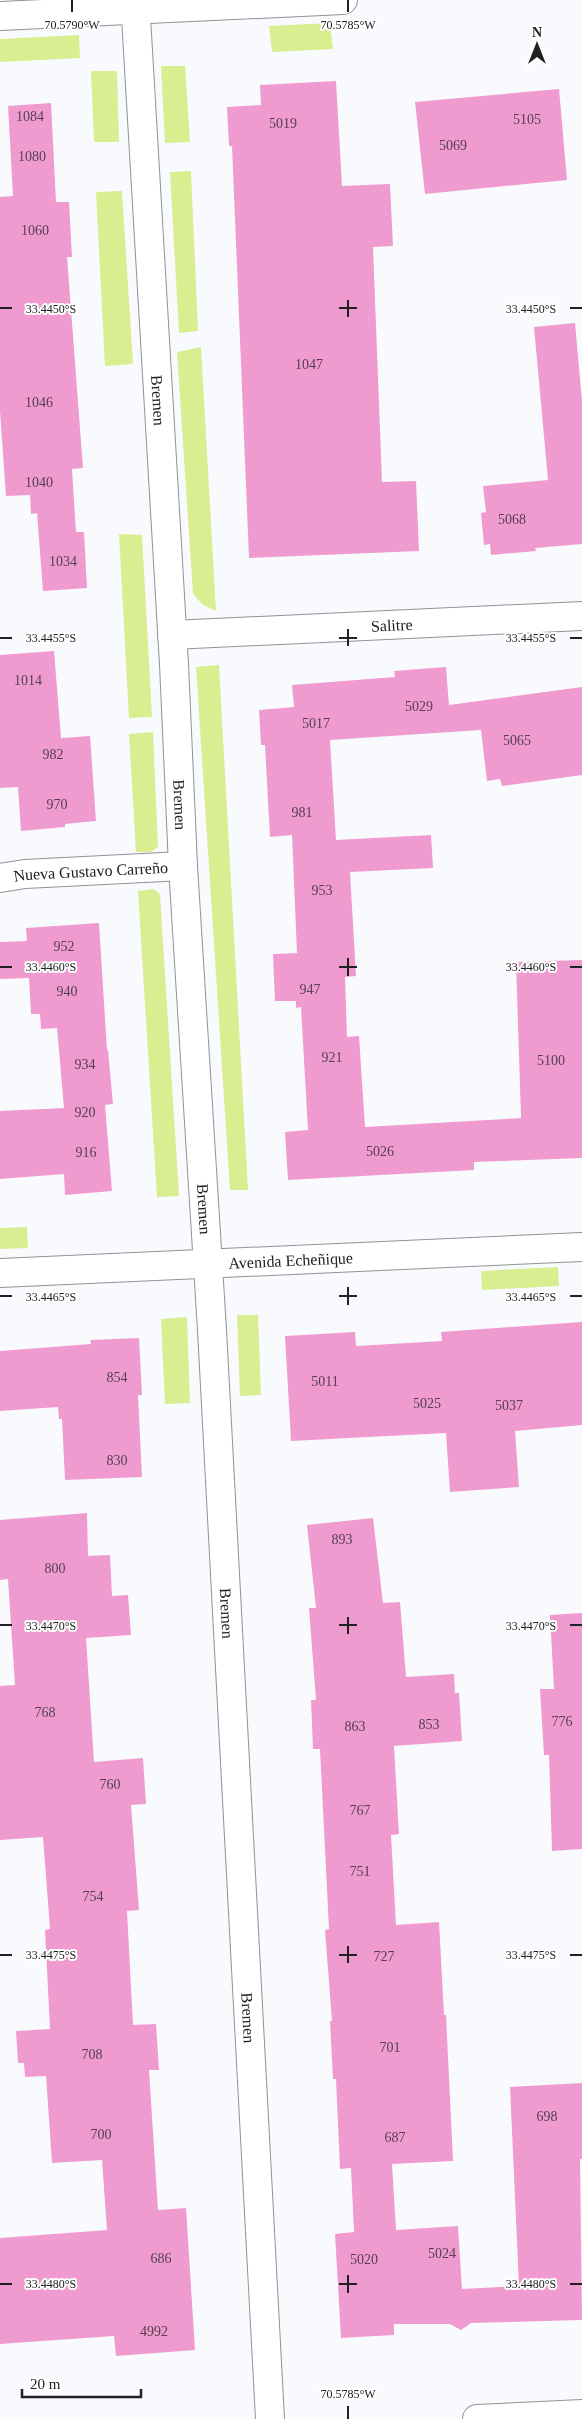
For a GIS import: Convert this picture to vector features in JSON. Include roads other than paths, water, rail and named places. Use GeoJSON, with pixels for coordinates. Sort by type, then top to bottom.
{"type":"FeatureCollection","features":[{"type":"Feature","properties":{"kind":"street"},"geometry":{"type":"LineString","coordinates":[[0,16],[135,5],[342,0]]}},
{"type":"Feature","properties":{"kind":"street","name":"Bremen"},"geometry":{"type":"LineString","coordinates":[[135,5],[172,635],[183,866],[207,1265],[270,2419]]}},
{"type":"Feature","properties":{"kind":"street","name":"Salitre"},"geometry":{"type":"LineString","coordinates":[[172,635],[582,616]]}},
{"type":"Feature","properties":{"kind":"street","name":"Nueva Gustavo Carreño"},"geometry":{"type":"LineString","coordinates":[[0,878],[34,873],[183,866]]}},
{"type":"Feature","properties":{"kind":"street","name":"Avenida Echeñique"},"geometry":{"type":"LineString","coordinates":[[0,1273],[582,1247]]}},
{"type":"Feature","properties":{"kind":"street"},"geometry":{"type":"LineString","coordinates":[[477,2419],[582,2414]]}}]}
